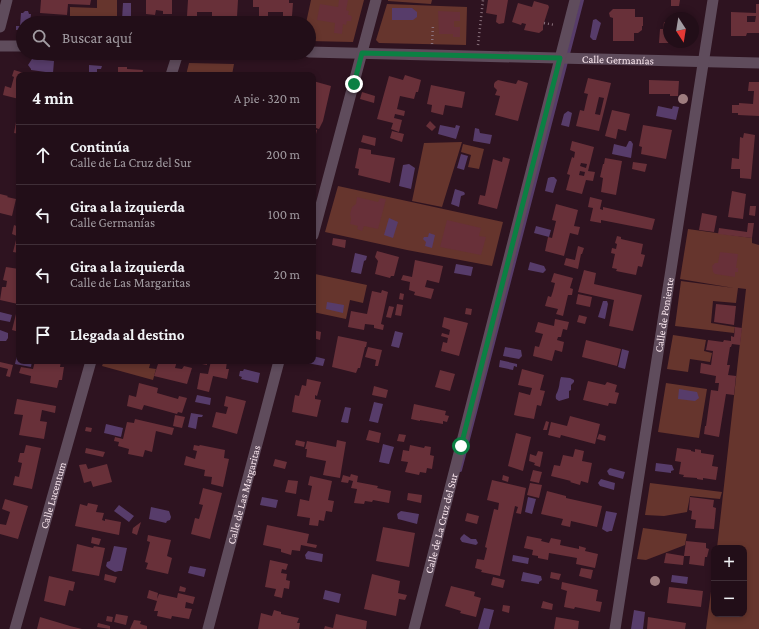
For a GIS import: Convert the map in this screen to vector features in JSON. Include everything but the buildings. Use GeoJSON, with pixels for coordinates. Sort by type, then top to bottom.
{"type":"FeatureCollection","features":[{"type":"Feature","properties":{"kind":"street"},"geometry":{"type":"LineString","coordinates":[[0,27],[7,0]]}},
{"type":"Feature","properties":{"kind":"street"},"geometry":{"type":"LineString","coordinates":[[316,224],[376,0]]}},
{"type":"Feature","properties":{"kind":"street","name":"Calle de La Cruz del Sur"},"geometry":{"type":"LineString","coordinates":[[414,629],[575,0]]}},
{"type":"Feature","properties":{"kind":"street","name":"Calle de Poniente"},"geometry":{"type":"LineString","coordinates":[[615,629],[713,0]]}},
{"type":"Feature","properties":{"kind":"street"},"geometry":{"type":"LineString","coordinates":[[0,46],[16,48]]}},
{"type":"Feature","properties":{"kind":"street","name":"Calle Germanías"},"geometry":{"type":"LineString","coordinates":[[316,52],[759,63]]}},
{"type":"Feature","properties":{"kind":"street"},"geometry":{"type":"LineString","coordinates":[[172,72],[176,60]]}},
{"type":"Feature","properties":{"kind":"street","name":"Calle Lucentum"},"geometry":{"type":"LineString","coordinates":[[15,629],[90,364]]}},
{"type":"Feature","properties":{"kind":"street","name":"Calle de Las Margaritas"},"geometry":{"type":"LineString","coordinates":[[208,629],[278,364]]}},
{"type":"Feature","properties":{"kind":"path"},"geometry":{"type":"LineString","coordinates":[[478,47],[483,0]]}},
{"type":"Feature","properties":{"kind":"path"},"geometry":{"type":"LineString","coordinates":[[544,22],[555,26]]}},
{"type":"Feature","properties":{"kind":"path"},"geometry":{"type":"LineString","coordinates":[[432,46],[433,25]]}},
{"type":"Feature","properties":{"kind":"shaded area"},"geometry":{"type":"Polygon","coordinates":[[[97,0],[117,0],[117,16],[70,16],[70,7],[97,8],[97,0]]]}},
{"type":"Feature","properties":{"kind":"shaded area"},"geometry":{"type":"Polygon","coordinates":[[[311,0],[364,0],[353,42],[316,41],[316,16],[308,16],[311,0]]]}},
{"type":"Feature","properties":{"kind":"shaded area"},"geometry":{"type":"Polygon","coordinates":[[[388,0],[432,0],[431,4],[388,0]]]}},
{"type":"Feature","properties":{"kind":"shaded area"},"geometry":{"type":"Polygon","coordinates":[[[123,3],[131,3],[131,16],[122,16],[123,3]]]}},
{"type":"Feature","properties":{"kind":"shaded area"},"geometry":{"type":"Polygon","coordinates":[[[387,4],[467,7],[466,45],[379,43],[376,40],[387,4]]]}},
{"type":"Feature","properties":{"kind":"shaded area"},"geometry":{"type":"Polygon","coordinates":[[[392,8],[412,8],[417,12],[417,17],[413,20],[392,20],[392,8]]]}},
{"type":"Feature","properties":{"kind":"shaded area"},"geometry":{"type":"Polygon","coordinates":[[[28,11],[31,16],[21,16],[21,13],[28,11]]]}},
{"type":"Feature","properties":{"kind":"shaded area"},"geometry":{"type":"Polygon","coordinates":[[[596,19],[601,23],[596,40],[593,40],[590,37],[593,20],[596,19]]]}},
{"type":"Feature","properties":{"kind":"shaded area"},"geometry":{"type":"Polygon","coordinates":[[[31,60],[54,61],[53,72],[31,70],[28,65],[31,60]]]}},
{"type":"Feature","properties":{"kind":"shaded area"},"geometry":{"type":"Polygon","coordinates":[[[189,63],[234,64],[233,72],[187,72],[189,63]]]}},
{"type":"Feature","properties":{"kind":"shaded area"},"geometry":{"type":"Polygon","coordinates":[[[89,65],[102,66],[101,69],[97,69],[97,72],[89,72],[89,65]]]}},
{"type":"Feature","properties":{"kind":"shaded area"},"geometry":{"type":"Polygon","coordinates":[[[658,106],[672,109],[673,106],[679,107],[676,120],[656,116],[658,106]]]}},
{"type":"Feature","properties":{"kind":"shaded area"},"geometry":{"type":"Polygon","coordinates":[[[568,111],[572,113],[569,127],[561,125],[564,114],[568,111]]]}},
{"type":"Feature","properties":{"kind":"shaded area"},"geometry":{"type":"Polygon","coordinates":[[[440,125],[455,128],[456,125],[460,126],[456,139],[438,134],[440,125]]]}},
{"type":"Feature","properties":{"kind":"shaded area"},"geometry":{"type":"Polygon","coordinates":[[[475,128],[479,129],[480,133],[492,135],[490,144],[473,141],[475,128]]]}},
{"type":"Feature","properties":{"kind":"shaded area"},"geometry":{"type":"Polygon","coordinates":[[[629,141],[633,144],[631,158],[612,154],[614,144],[626,147],[629,141]]]}},
{"type":"Feature","properties":{"kind":"shaded area"},"geometry":{"type":"Polygon","coordinates":[[[462,142],[442,207],[412,201],[424,143],[462,142]]]}},
{"type":"Feature","properties":{"kind":"shaded area"},"geometry":{"type":"Polygon","coordinates":[[[463,144],[484,149],[479,169],[468,167],[471,155],[461,152],[463,144]]]}},
{"type":"Feature","properties":{"kind":"shaded area"},"geometry":{"type":"Polygon","coordinates":[[[461,154],[468,156],[464,170],[457,168],[461,154]]]}},
{"type":"Feature","properties":{"kind":"shaded area"},"geometry":{"type":"Polygon","coordinates":[[[409,164],[415,168],[411,189],[399,186],[403,165],[409,164]]]}},
{"type":"Feature","properties":{"kind":"shaded area"},"geometry":{"type":"Polygon","coordinates":[[[554,177],[557,180],[553,193],[545,191],[548,178],[554,177]]]}},
{"type":"Feature","properties":{"kind":"shaded area"},"geometry":{"type":"Polygon","coordinates":[[[338,186],[503,222],[492,266],[407,250],[325,232],[338,186]]]}},
{"type":"Feature","properties":{"kind":"shaded area"},"geometry":{"type":"Polygon","coordinates":[[[455,189],[464,192],[465,194],[461,196],[459,207],[451,204],[455,189]]]}},
{"type":"Feature","properties":{"kind":"shaded area"},"geometry":{"type":"Polygon","coordinates":[[[389,218],[398,222],[393,238],[384,235],[389,218]]]}},
{"type":"Feature","properties":{"kind":"shaded area"},"geometry":{"type":"Polygon","coordinates":[[[536,226],[551,230],[549,237],[534,233],[536,226]]]}},
{"type":"Feature","properties":{"kind":"shaded area"},"geometry":{"type":"Polygon","coordinates":[[[688,229],[752,238],[752,243],[759,245],[759,629],[706,629],[711,592],[711,617],[747,617],[747,545],[717,545],[746,289],[738,288],[736,303],[713,301],[711,323],[735,327],[734,333],[675,326],[681,281],[734,288],[680,279],[688,229]]]}},
{"type":"Feature","properties":{"kind":"shaded area"},"geometry":{"type":"Polygon","coordinates":[[[429,233],[435,235],[432,248],[425,246],[426,242],[423,239],[424,237],[428,237],[429,233]]]}},
{"type":"Feature","properties":{"kind":"shaded area"},"geometry":{"type":"Polygon","coordinates":[[[355,253],[367,256],[366,260],[364,261],[361,274],[351,272],[355,253]]]}},
{"type":"Feature","properties":{"kind":"shaded area"},"geometry":{"type":"Polygon","coordinates":[[[530,262],[544,266],[546,270],[543,273],[528,270],[530,262]]]}},
{"type":"Feature","properties":{"kind":"shaded area"},"geometry":{"type":"Polygon","coordinates":[[[456,264],[473,267],[471,276],[454,273],[456,264]]]}},
{"type":"Feature","properties":{"kind":"shaded area"},"geometry":{"type":"Polygon","coordinates":[[[316,274],[367,285],[363,303],[350,300],[346,319],[316,313],[316,274]]]}},
{"type":"Feature","properties":{"kind":"shaded area"},"geometry":{"type":"Polygon","coordinates":[[[603,301],[607,301],[608,304],[605,319],[598,317],[603,301]]]}},
{"type":"Feature","properties":{"kind":"shaded area"},"geometry":{"type":"Polygon","coordinates":[[[327,302],[344,305],[343,313],[326,309],[327,302]]]}},
{"type":"Feature","properties":{"kind":"shaded area"},"geometry":{"type":"Polygon","coordinates":[[[0,312],[12,315],[10,322],[0,320],[0,312]]]}},
{"type":"Feature","properties":{"kind":"shaded area"},"geometry":{"type":"Polygon","coordinates":[[[0,330],[8,333],[8,338],[6,341],[0,341],[0,330]]]}},
{"type":"Feature","properties":{"kind":"shaded area"},"geometry":{"type":"Polygon","coordinates":[[[395,331],[403,333],[399,348],[391,346],[395,331]]]}},
{"type":"Feature","properties":{"kind":"shaded area"},"geometry":{"type":"Polygon","coordinates":[[[673,335],[706,340],[704,351],[712,353],[710,362],[690,359],[688,372],[667,369],[673,335]]]}},
{"type":"Feature","properties":{"kind":"shaded area"},"geometry":{"type":"Polygon","coordinates":[[[505,347],[521,350],[522,356],[519,359],[503,356],[505,347]]]}},
{"type":"Feature","properties":{"kind":"shaded area"},"geometry":{"type":"Polygon","coordinates":[[[622,349],[629,351],[625,369],[618,367],[622,349]]]}},
{"type":"Feature","properties":{"kind":"shaded area"},"geometry":{"type":"Polygon","coordinates":[[[316,357],[325,359],[323,366],[312,364],[316,364],[316,357]]]}},
{"type":"Feature","properties":{"kind":"shaded area"},"geometry":{"type":"Polygon","coordinates":[[[16,360],[16,364],[32,364],[31,367],[15,364],[16,360]]]}},
{"type":"Feature","properties":{"kind":"shaded area"},"geometry":{"type":"Polygon","coordinates":[[[500,360],[517,364],[517,367],[514,366],[513,370],[499,367],[500,360]]]}},
{"type":"Feature","properties":{"kind":"shaded area"},"geometry":{"type":"Polygon","coordinates":[[[103,364],[150,364],[149,368],[156,369],[153,380],[102,366],[103,364]]]}},
{"type":"Feature","properties":{"kind":"shaded area"},"geometry":{"type":"Polygon","coordinates":[[[244,369],[260,373],[258,383],[241,379],[242,377],[239,376],[240,371],[243,371],[244,369]]]}},
{"type":"Feature","properties":{"kind":"shaded area"},"geometry":{"type":"Polygon","coordinates":[[[561,377],[570,378],[574,380],[574,382],[571,385],[571,390],[569,391],[569,398],[559,401],[556,399],[556,396],[561,377]]]}},
{"type":"Feature","properties":{"kind":"shaded area"},"geometry":{"type":"Polygon","coordinates":[[[666,383],[707,389],[699,438],[658,432],[666,383]]]}},
{"type":"Feature","properties":{"kind":"shaded area"},"geometry":{"type":"Polygon","coordinates":[[[679,389],[697,392],[699,398],[695,401],[678,399],[679,389]]]}},
{"type":"Feature","properties":{"kind":"shaded area"},"geometry":{"type":"Polygon","coordinates":[[[197,395],[211,398],[210,405],[195,402],[197,395]]]}},
{"type":"Feature","properties":{"kind":"shaded area"},"geometry":{"type":"Polygon","coordinates":[[[374,402],[383,404],[378,423],[369,421],[374,402]]]}},
{"type":"Feature","properties":{"kind":"shaded area"},"geometry":{"type":"Polygon","coordinates":[[[345,407],[351,408],[348,423],[341,422],[345,407]]]}},
{"type":"Feature","properties":{"kind":"shaded area"},"geometry":{"type":"Polygon","coordinates":[[[191,413],[203,415],[202,417],[198,417],[196,429],[188,427],[191,413]]]}},
{"type":"Feature","properties":{"kind":"shaded area"},"geometry":{"type":"Polygon","coordinates":[[[106,424],[123,428],[121,437],[104,433],[106,424]]]}},
{"type":"Feature","properties":{"kind":"shaded area"},"geometry":{"type":"Polygon","coordinates":[[[383,444],[394,447],[389,464],[379,462],[383,444]]]}},
{"type":"Feature","properties":{"kind":"shaded area"},"geometry":{"type":"Polygon","coordinates":[[[656,463],[672,465],[674,470],[671,471],[671,473],[655,471],[656,463]]]}},
{"type":"Feature","properties":{"kind":"shaded area"},"geometry":{"type":"Polygon","coordinates":[[[610,468],[625,472],[623,479],[609,475],[607,471],[610,468]]]}},
{"type":"Feature","properties":{"kind":"shaded area"},"geometry":{"type":"Polygon","coordinates":[[[601,479],[615,483],[614,490],[600,486],[598,483],[601,479]]]}},
{"type":"Feature","properties":{"kind":"shaded area"},"geometry":{"type":"Polygon","coordinates":[[[650,483],[722,492],[720,499],[690,496],[687,512],[664,516],[645,515],[650,483]]]}},
{"type":"Feature","properties":{"kind":"shaded area"},"geometry":{"type":"Polygon","coordinates":[[[262,497],[278,500],[276,508],[260,505],[262,497]]]}},
{"type":"Feature","properties":{"kind":"shaded area"},"geometry":{"type":"Polygon","coordinates":[[[528,497],[536,499],[532,514],[525,512],[528,497]]]}},
{"type":"Feature","properties":{"kind":"shaded area"},"geometry":{"type":"Polygon","coordinates":[[[119,505],[134,516],[129,522],[114,511],[119,505]]]}},
{"type":"Feature","properties":{"kind":"shaded area"},"geometry":{"type":"Polygon","coordinates":[[[151,507],[169,511],[171,517],[170,520],[166,523],[149,519],[151,507]]]}},
{"type":"Feature","properties":{"kind":"shaded area"},"geometry":{"type":"Polygon","coordinates":[[[401,511],[419,514],[417,524],[398,519],[397,514],[401,511]]]}},
{"type":"Feature","properties":{"kind":"shaded area"},"geometry":{"type":"Polygon","coordinates":[[[606,511],[617,513],[612,531],[607,532],[602,529],[606,511]]]}},
{"type":"Feature","properties":{"kind":"shaded area"},"geometry":{"type":"Polygon","coordinates":[[[643,528],[687,534],[685,545],[646,560],[637,559],[643,528]]]}},
{"type":"Feature","properties":{"kind":"shaded area"},"geometry":{"type":"Polygon","coordinates":[[[464,534],[471,539],[476,539],[478,543],[476,545],[462,542],[460,539],[464,534]]]}},
{"type":"Feature","properties":{"kind":"shaded area"},"geometry":{"type":"Polygon","coordinates":[[[114,546],[127,548],[122,571],[115,572],[106,566],[107,562],[110,561],[114,546]]]}},
{"type":"Feature","properties":{"kind":"shaded area"},"geometry":{"type":"Polygon","coordinates":[[[308,551],[323,554],[322,562],[306,559],[305,555],[308,551]]]}},
{"type":"Feature","properties":{"kind":"shaded area"},"geometry":{"type":"Polygon","coordinates":[[[513,555],[529,558],[528,564],[512,561],[513,555]]]}},
{"type":"Feature","properties":{"kind":"shaded area"},"geometry":{"type":"Polygon","coordinates":[[[190,566],[206,569],[204,577],[188,573],[190,566]]]}},
{"type":"Feature","properties":{"kind":"shaded area"},"geometry":{"type":"Polygon","coordinates":[[[523,572],[541,576],[542,580],[539,584],[521,581],[523,572]]]}},
{"type":"Feature","properties":{"kind":"shaded area"},"geometry":{"type":"Polygon","coordinates":[[[672,575],[688,577],[687,584],[671,582],[672,575]]]}},
{"type":"Feature","properties":{"kind":"shaded area"},"geometry":{"type":"Polygon","coordinates":[[[325,590],[341,594],[339,603],[323,599],[325,590]]]}},
{"type":"Feature","properties":{"kind":"shaded area"},"geometry":{"type":"Polygon","coordinates":[[[484,608],[494,610],[489,629],[478,629],[484,608]]]}},
{"type":"Feature","properties":{"kind":"shaded area"},"geometry":{"type":"Polygon","coordinates":[[[634,610],[645,612],[643,629],[631,629],[634,610]]]}},
{"type":"Feature","properties":{"kind":"waterway"},"geometry":{"type":"LineString","coordinates":[[460,470],[582,0]]}},
{"type":"Feature","properties":{"kind":"route"},"geometry":{"type":"LineString","coordinates":[[354,84],[362,53],[560,58],[461,446]]}}]}
